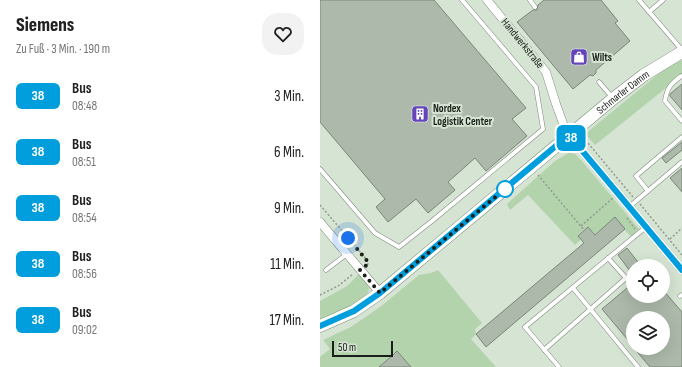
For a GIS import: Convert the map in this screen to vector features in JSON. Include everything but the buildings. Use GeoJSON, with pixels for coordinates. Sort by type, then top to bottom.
{"type":"FeatureCollection","features":[{"type":"Feature","properties":{"kind":"street","name":"Handwerkstraße"},"geometry":{"type":"LineString","coordinates":[[487,0],[546,72],[564,126],[573,132],[618,194],[682,270]]}},
{"type":"Feature","properties":{"kind":"street","name":"Schmarler Damm"},"geometry":{"type":"LineString","coordinates":[[320,326],[354,311],[380,293],[614,98],[644,75],[682,51]]}},
{"type":"Feature","properties":{"kind":"street"},"geometry":{"type":"LineString","coordinates":[[320,222],[380,293]]}},
{"type":"Feature","properties":{"kind":"lane"},"geometry":{"type":"LineString","coordinates":[[320,169],[375,232],[399,247],[543,129],[536,87],[462,0]]}},
{"type":"Feature","properties":{"kind":"lane"},"geometry":{"type":"LineString","coordinates":[[530,0],[535,7]]}},
{"type":"Feature","properties":{"kind":"lane"},"geometry":{"type":"LineString","coordinates":[[639,0],[682,51]]}},
{"type":"Feature","properties":{"kind":"lane"},"geometry":{"type":"LineString","coordinates":[[649,12],[663,0]]}},
{"type":"Feature","properties":{"kind":"lane"},"geometry":{"type":"LineString","coordinates":[[681,76],[668,87],[665,101],[682,121]]}},
{"type":"Feature","properties":{"kind":"lane"},"geometry":{"type":"LineString","coordinates":[[600,82],[614,98]]}},
{"type":"Feature","properties":{"kind":"lane"},"geometry":{"type":"LineString","coordinates":[[648,191],[636,176],[682,136]]}},
{"type":"Feature","properties":{"kind":"lane"},"geometry":{"type":"LineString","coordinates":[[629,206],[682,162]]}},
{"type":"Feature","properties":{"kind":"lane"},"geometry":{"type":"LineString","coordinates":[[559,367],[525,327],[646,227]]}},
{"type":"Feature","properties":{"kind":"lane"},"geometry":{"type":"LineString","coordinates":[[326,270],[346,254]]}},
{"type":"Feature","properties":{"kind":"lane"},"geometry":{"type":"LineString","coordinates":[[544,350],[626,278],[608,258]]}},
{"type":"Feature","properties":{"kind":"lane"},"geometry":{"type":"LineString","coordinates":[[572,288],[638,367]]}},
{"type":"Feature","properties":{"kind":"path"},"geometry":{"type":"LineString","coordinates":[[573,132],[636,200],[682,255]]}},
{"type":"Feature","properties":{"kind":"path"},"geometry":{"type":"LineString","coordinates":[[535,172],[584,230]]}},
{"type":"Feature","properties":{"kind":"path"},"geometry":{"type":"LineString","coordinates":[[581,226],[618,194]]}},
{"type":"Feature","properties":{"kind":"path"},"geometry":{"type":"LineString","coordinates":[[320,205],[368,262],[368,264],[338,286],[320,295]]}},
{"type":"Feature","properties":{"kind":"path"},"geometry":{"type":"LineString","coordinates":[[669,240],[682,228]]}},
{"type":"Feature","properties":{"kind":"green space"},"geometry":{"type":"Polygon","coordinates":[[[682,60],[682,75],[595,145],[585,134],[668,66],[682,60]]]}},
{"type":"Feature","properties":{"kind":"green space"},"geometry":{"type":"Polygon","coordinates":[[[570,152],[575,154],[581,160],[639,229],[631,237],[615,218],[591,238],[590,236],[594,233],[588,227],[578,235],[581,239],[575,245],[528,195],[510,210],[507,204],[555,161],[570,152]]]}},
{"type":"Feature","properties":{"kind":"green space"},"geometry":{"type":"Polygon","coordinates":[[[438,270],[482,323],[475,329],[476,334],[471,339],[496,367],[320,367],[320,357],[330,349],[323,340],[351,327],[380,307],[419,275],[438,270]]]}},
{"type":"Feature","properties":{"kind":"green space"},"geometry":{"type":"Polygon","coordinates":[[[358,275],[361,275],[368,284],[369,288],[363,299],[349,308],[320,321],[320,301],[347,286],[358,275]]]}},
{"type":"Feature","properties":{"kind":"bus line","name":"38"},"geometry":{"type":"LineString","coordinates":[[320,326],[354,311],[380,293],[569,135],[682,270]]}},
{"type":"Feature","properties":{"kind":"place","name":"Wilts"},"geometry":{"type":"Point","coordinates":[579,57]}},
{"type":"Feature","properties":{"kind":"place","name":"Nordex Logistik Center"},"geometry":{"type":"Point","coordinates":[420,114]}},
{"type":"Feature","properties":{"kind":"route"},"geometry":{"type":"LineString","coordinates":[[348,238],[368,262],[368,264],[360,270],[380,293],[505,189]]}}]}
